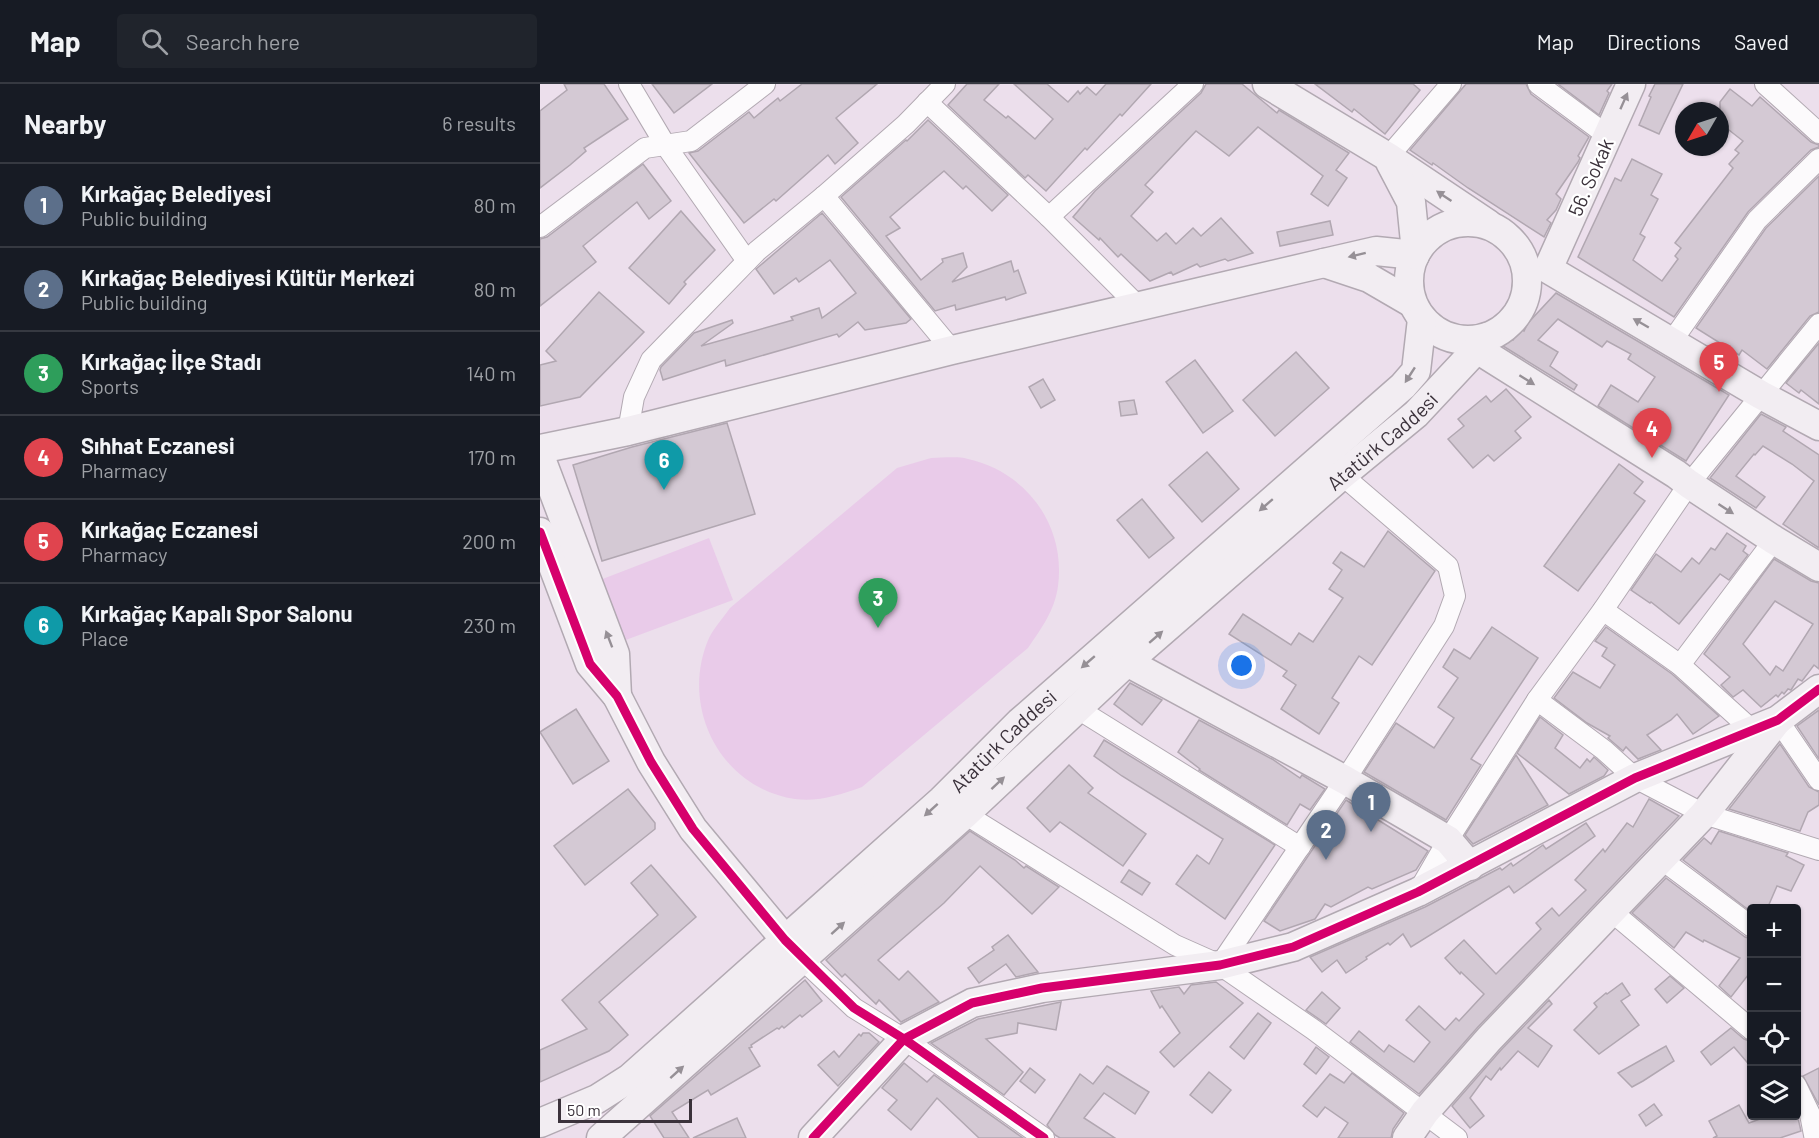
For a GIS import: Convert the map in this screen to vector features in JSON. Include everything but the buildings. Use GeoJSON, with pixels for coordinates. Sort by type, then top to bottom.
{"type":"FeatureCollection","features":[{"type":"Feature","properties":{"kind":"street"},"geometry":{"type":"LineString","coordinates":[[629,84],[666,146],[747,261]]}},
{"type":"Feature","properties":{"kind":"street"},"geometry":{"type":"LineString","coordinates":[[540,227],[645,148],[691,141],[765,84]]}},
{"type":"Feature","properties":{"kind":"street"},"geometry":{"type":"LineString","coordinates":[[628,431],[634,397],[651,360],[747,261],[906,124],[945,84]]}},
{"type":"Feature","properties":{"kind":"street"},"geometry":{"type":"LineString","coordinates":[[1049,217],[1193,84]]}},
{"type":"Feature","properties":{"kind":"street"},"geometry":{"type":"LineString","coordinates":[[1267,84],[1388,157],[1548,269],[1761,395],[1819,426]]}},
{"type":"Feature","properties":{"kind":"street"},"geometry":{"type":"LineString","coordinates":[[1388,157],[1451,84]]}},
{"type":"Feature","properties":{"kind":"street"},"geometry":{"type":"LineString","coordinates":[[1538,84],[1608,136]]}},
{"type":"Feature","properties":{"kind":"street","name":"56. Sokak"},"geometry":{"type":"LineString","coordinates":[[1548,269],[1631,84]]}},
{"type":"Feature","properties":{"kind":"street"},"geometry":{"type":"LineString","coordinates":[[1765,84],[1819,134]]}},
{"type":"Feature","properties":{"kind":"street"},"geometry":{"type":"LineString","coordinates":[[927,102],[1049,217],[1140,308]]}},
{"type":"Feature","properties":{"kind":"street","name":"Atatürk Caddesi"},"geometry":{"type":"LineString","coordinates":[[540,1123],[597,1099],[630,1078],[965,814],[1078,709],[1119,652],[1403,387],[1416,371],[1417,311],[1408,286],[1415,254],[1411,202],[1388,157]]}},
{"type":"Feature","properties":{"kind":"street"},"geometry":{"type":"LineString","coordinates":[[1672,341],[1757,220],[1819,159]]}},
{"type":"Feature","properties":{"kind":"street"},"geometry":{"type":"LineString","coordinates":[[824,196],[952,350]]}},
{"type":"Feature","properties":{"kind":"street"},"geometry":{"type":"LineString","coordinates":[[540,449],[628,431],[952,350],[1140,308],[1376,251],[1415,254],[1426,238],[1441,228],[1458,223],[1476,223],[1501,234],[1521,255],[1526,273],[1526,292],[1520,310]]}},
{"type":"Feature","properties":{"kind":"street"},"geometry":{"type":"LineString","coordinates":[[1324,263],[1369,278],[1417,311],[1436,332],[1452,339],[1483,343],[1689,484],[1819,567]]}},
{"type":"Feature","properties":{"kind":"street","name":"Atatürk Caddesi"},"geometry":{"type":"LineString","coordinates":[[601,1138],[613,1125],[648,1098],[1020,722],[1119,652],[1416,414],[1483,343],[1512,322],[1548,269]]}},
{"type":"Feature","properties":{"kind":"street"},"geometry":{"type":"LineString","coordinates":[[1418,892],[1448,840],[1537,700],[1603,610],[1689,484],[1819,324]]}},
{"type":"Feature","properties":{"kind":"street"},"geometry":{"type":"LineString","coordinates":[[540,456],[615,654],[617,696]]}},
{"type":"Feature","properties":{"kind":"street"},"geometry":{"type":"LineString","coordinates":[[1220,965],[1345,780],[1444,626],[1455,596],[1448,566],[1342,475]]}},
{"type":"Feature","properties":{"kind":"street"},"geometry":{"type":"LineString","coordinates":[[540,532],[590,664],[617,696],[651,762],[693,829],[794,950],[854,1008],[904,1039],[1040,1137]]}},
{"type":"Feature","properties":{"kind":"street"},"geometry":{"type":"LineString","coordinates":[[1680,665],[1774,540]]}},
{"type":"Feature","properties":{"kind":"street"},"geometry":{"type":"LineString","coordinates":[[1603,610],[1680,665],[1752,730]]}},
{"type":"Feature","properties":{"kind":"street"},"geometry":{"type":"LineString","coordinates":[[1119,652],[1448,840],[1470,866]]}},
{"type":"Feature","properties":{"kind":"street"},"geometry":{"type":"LineString","coordinates":[[1407,1138],[1425,1112],[1489,1039],[1704,814],[1778,720],[1819,689]]}},
{"type":"Feature","properties":{"kind":"street"},"geometry":{"type":"LineString","coordinates":[[1537,700],[1604,750],[1635,778],[1704,814],[1819,850]]}},
{"type":"Feature","properties":{"kind":"street"},"geometry":{"type":"LineString","coordinates":[[1078,709],[1300,847]]}},
{"type":"Feature","properties":{"kind":"street"},"geometry":{"type":"LineString","coordinates":[[813,1138],[904,1039],[972,1003],[1042,988],[1220,965],[1293,947],[1418,892],[1635,778],[1778,720]]}},
{"type":"Feature","properties":{"kind":"street"},"geometry":{"type":"LineString","coordinates":[[1778,720],[1819,780]]}},
{"type":"Feature","properties":{"kind":"street"},"geometry":{"type":"LineString","coordinates":[[965,814],[1175,945],[1220,965],[1314,1030],[1457,1138]]}},
{"type":"Feature","properties":{"kind":"street"},"geometry":{"type":"LineString","coordinates":[[1661,859],[1747,923]]}},
{"type":"Feature","properties":{"kind":"street"},"geometry":{"type":"LineString","coordinates":[[1611,911],[1747,1026]]}},
{"type":"Feature","properties":{"kind":"street"},"geometry":{"type":"LineString","coordinates":[[1801,1094],[1810,1114],[1812,1136]]}},
{"type":"Feature","properties":{"kind":"street"},"geometry":{"type":"LineString","coordinates":[[540,1135],[545,1138]]}},
{"type":"Feature","properties":{"kind":"shaded area"},"geometry":{"type":"Polygon","coordinates":[[[931,458],[964,458],[989,466],[1008,476],[1025,489],[1038,505],[1049,523],[1056,543],[1059,564],[1058,586],[1051,611],[1028,648],[862,787],[812,800],[795,799],[769,792],[746,779],[727,761],[713,740],[703,716],[699,690],[701,664],[709,638],[730,608],[897,468],[931,458]]]}},
{"type":"Feature","properties":{"kind":"shaded area"},"geometry":{"type":"Polygon","coordinates":[[[709,538],[733,600],[623,641],[600,580],[709,538]]]}},
{"type":"Feature","properties":{"kind":"cycle path"},"geometry":{"type":"LineString","coordinates":[[540,532],[590,664],[617,696],[651,762],[693,829],[785,940],[854,1008],[904,1039],[1044,1138]]}},
{"type":"Feature","properties":{"kind":"cycle path"},"geometry":{"type":"LineString","coordinates":[[813,1138],[904,1039],[972,1003],[1042,988],[1220,965],[1293,947],[1418,892],[1635,778],[1778,720],[1819,689]]}},
{"type":"Feature","properties":{"kind":"place","name":"Kırkağaç Eczanesi"},"geometry":{"type":"Point","coordinates":[1719,392]}},
{"type":"Feature","properties":{"kind":"place","name":"Sıhhat Eczanesi"},"geometry":{"type":"Point","coordinates":[1652,458]}},
{"type":"Feature","properties":{"kind":"place","name":"Kırkağaç Kapalı Spor Salonu"},"geometry":{"type":"Point","coordinates":[664,490]}},
{"type":"Feature","properties":{"kind":"place","name":"Kırkağaç İlçe Stadı"},"geometry":{"type":"Point","coordinates":[878,628]}},
{"type":"Feature","properties":{"kind":"place","name":"Kırkağaç Belediyesi"},"geometry":{"type":"Point","coordinates":[1371,832]}},
{"type":"Feature","properties":{"kind":"place","name":"Kırkağaç Belediyesi Kültür Merkezi"},"geometry":{"type":"Point","coordinates":[1326,860]}}]}
